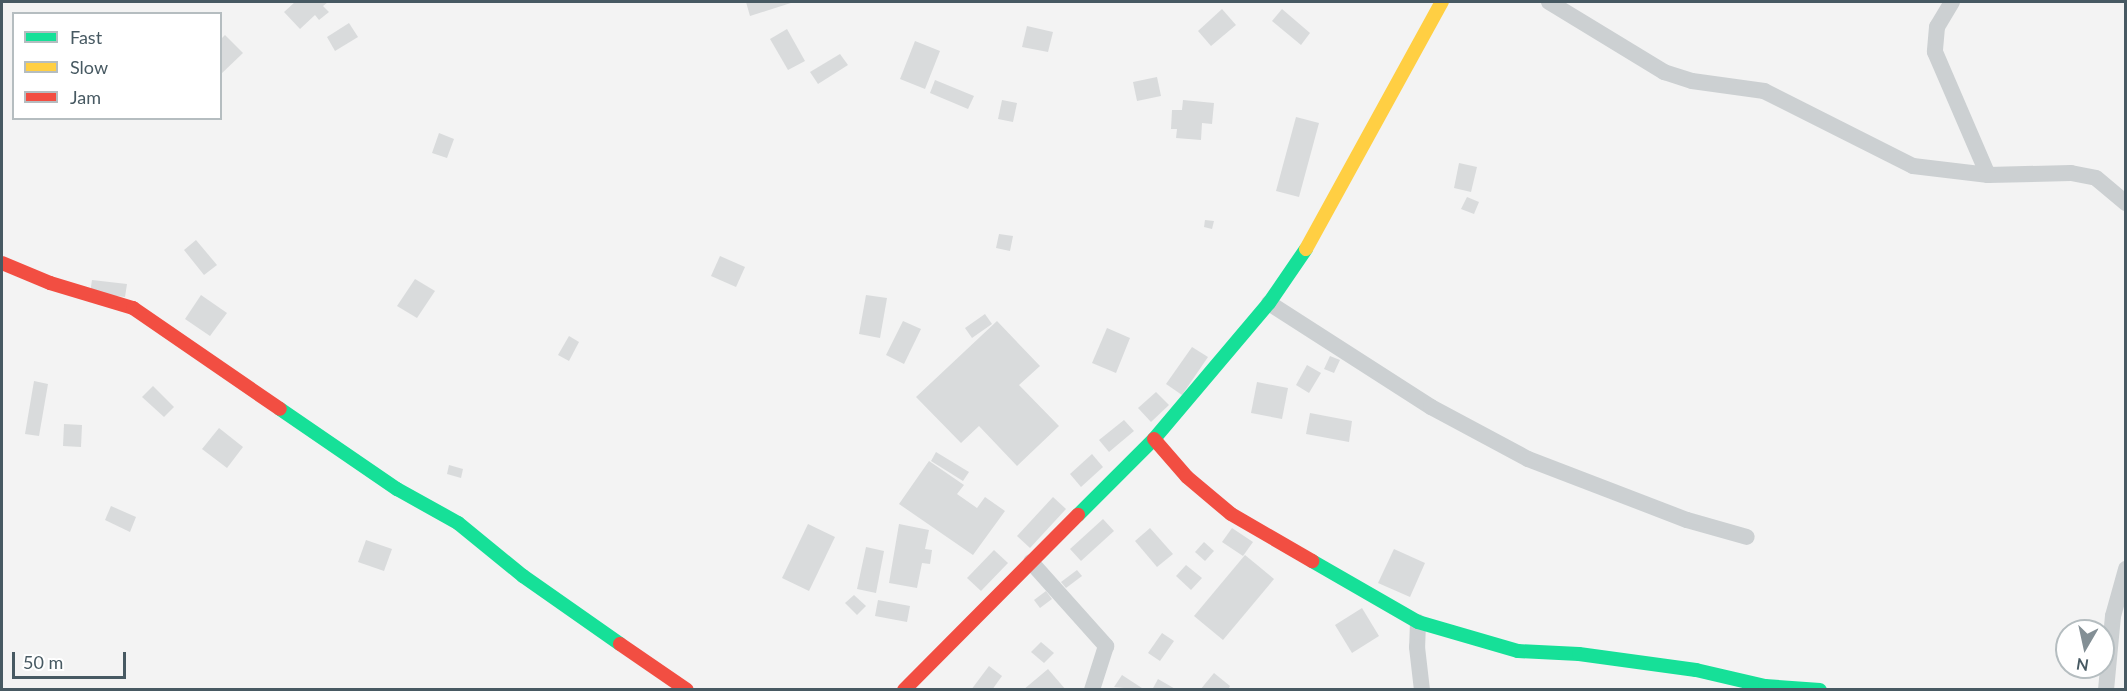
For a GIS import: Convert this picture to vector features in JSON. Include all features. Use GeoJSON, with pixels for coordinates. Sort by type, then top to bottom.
{"type":"FeatureCollection","features":[{"type":"Feature","properties":{"kind":"street"},"geometry":{"type":"LineString","coordinates":[[904,690],[1154,439],[1269,303],[1317,233],[1442,2]]}},
{"type":"Feature","properties":{"kind":"street"},"geometry":{"type":"LineString","coordinates":[[1549,2],[1664,72],[1692,81],[1764,91],[1914,166],[1988,175],[2071,173],[2096,178],[2126,203]]}},
{"type":"Feature","properties":{"kind":"street"},"geometry":{"type":"LineString","coordinates":[[1952,2],[1937,27],[1935,52],[1988,175]]}},
{"type":"Feature","properties":{"kind":"street"},"geometry":{"type":"LineString","coordinates":[[2,263],[50,283],[132,308],[397,489],[458,523],[523,576],[687,690]]}},
{"type":"Feature","properties":{"kind":"street"},"geometry":{"type":"LineString","coordinates":[[1269,303],[1431,407],[1528,459],[1687,520],[1748,537]]}},
{"type":"Feature","properties":{"kind":"street"},"geometry":{"type":"LineString","coordinates":[[1154,439],[1187,477],[1232,514],[1418,622],[1518,651],[1579,654],[1696,670],[1765,686],[1820,690]]}},
{"type":"Feature","properties":{"kind":"street"},"geometry":{"type":"LineString","coordinates":[[1032,562],[1106,646],[1092,690]]}},
{"type":"Feature","properties":{"kind":"street"},"geometry":{"type":"LineString","coordinates":[[2106,690],[2113,616],[2126,569]]}},
{"type":"Feature","properties":{"kind":"street"},"geometry":{"type":"LineString","coordinates":[[1418,622],[1417,647],[1422,690]]}},
{"type":"Feature","properties":{"kind":"building"},"geometry":{"type":"Polygon","coordinates":[[[295,2],[328,2],[323,6],[329,12],[319,20],[315,15],[300,29],[284,12],[295,2]]]}},
{"type":"Feature","properties":{"kind":"building"},"geometry":{"type":"Polygon","coordinates":[[[746,2],[794,2],[750,16],[746,2]]]}},
{"type":"Feature","properties":{"kind":"building"},"geometry":{"type":"Polygon","coordinates":[[[1222,9],[1236,25],[1211,46],[1198,31],[1222,9]]]}},
{"type":"Feature","properties":{"kind":"building"},"geometry":{"type":"Polygon","coordinates":[[[1282,9],[1310,33],[1301,45],[1272,21],[1282,9]]]}},
{"type":"Feature","properties":{"kind":"building"},"geometry":{"type":"Polygon","coordinates":[[[349,23],[358,37],[335,51],[327,37],[349,23]]]}},
{"type":"Feature","properties":{"kind":"building"},"geometry":{"type":"Polygon","coordinates":[[[1027,26],[1053,32],[1048,52],[1022,47],[1027,26]]]}},
{"type":"Feature","properties":{"kind":"building"},"geometry":{"type":"Polygon","coordinates":[[[787,29],[805,61],[788,70],[770,39],[787,29]]]}},
{"type":"Feature","properties":{"kind":"building"},"geometry":{"type":"Polygon","coordinates":[[[225,35],[243,53],[222,73],[222,38],[225,35]]]}},
{"type":"Feature","properties":{"kind":"building"},"geometry":{"type":"Polygon","coordinates":[[[915,41],[940,51],[925,89],[900,79],[915,41]]]}},
{"type":"Feature","properties":{"kind":"building"},"geometry":{"type":"Polygon","coordinates":[[[840,54],[848,65],[818,84],[810,72],[840,54]]]}},
{"type":"Feature","properties":{"kind":"building"},"geometry":{"type":"Polygon","coordinates":[[[1157,77],[1161,96],[1137,101],[1133,82],[1157,77]]]}},
{"type":"Feature","properties":{"kind":"building"},"geometry":{"type":"Polygon","coordinates":[[[935,80],[974,96],[968,109],[930,93],[935,80]]]}},
{"type":"Feature","properties":{"kind":"building"},"geometry":{"type":"Polygon","coordinates":[[[1002,100],[1017,103],[1013,122],[998,119],[1002,100]]]}},
{"type":"Feature","properties":{"kind":"building"},"geometry":{"type":"Polygon","coordinates":[[[1183,100],[1214,103],[1212,124],[1202,123],[1201,140],[1176,138],[1177,129],[1171,129],[1172,110],[1182,110],[1183,100]]]}},
{"type":"Feature","properties":{"kind":"building"},"geometry":{"type":"Polygon","coordinates":[[[1296,117],[1319,123],[1299,197],[1276,191],[1296,117]]]}},
{"type":"Feature","properties":{"kind":"building"},"geometry":{"type":"Polygon","coordinates":[[[439,133],[454,139],[447,158],[432,153],[439,133]]]}},
{"type":"Feature","properties":{"kind":"building"},"geometry":{"type":"Polygon","coordinates":[[[1459,163],[1477,167],[1471,192],[1454,188],[1459,163]]]}},
{"type":"Feature","properties":{"kind":"building"},"geometry":{"type":"Polygon","coordinates":[[[1467,197],[1479,202],[1474,214],[1461,209],[1467,197]]]}},
{"type":"Feature","properties":{"kind":"building"},"geometry":{"type":"Polygon","coordinates":[[[1205,220],[1214,221],[1212,229],[1204,227],[1205,220]]]}},
{"type":"Feature","properties":{"kind":"building"},"geometry":{"type":"Polygon","coordinates":[[[999,234],[1013,236],[1010,251],[996,248],[999,234]]]}},
{"type":"Feature","properties":{"kind":"building"},"geometry":{"type":"Polygon","coordinates":[[[196,240],[217,265],[204,275],[184,250],[196,240]]]}},
{"type":"Feature","properties":{"kind":"building"},"geometry":{"type":"Polygon","coordinates":[[[720,256],[745,267],[736,287],[711,276],[720,256]]]}},
{"type":"Feature","properties":{"kind":"building"},"geometry":{"type":"Polygon","coordinates":[[[415,279],[435,291],[417,318],[397,306],[415,279]]]}},
{"type":"Feature","properties":{"kind":"building"},"geometry":{"type":"Polygon","coordinates":[[[92,280],[127,284],[125,297],[90,293],[92,280]]]}},
{"type":"Feature","properties":{"kind":"building"},"geometry":{"type":"Polygon","coordinates":[[[201,295],[227,313],[210,336],[185,319],[201,295]]]}},
{"type":"Feature","properties":{"kind":"building"},"geometry":{"type":"Polygon","coordinates":[[[866,295],[887,298],[880,338],[859,334],[866,295]]]}},
{"type":"Feature","properties":{"kind":"building"},"geometry":{"type":"Polygon","coordinates":[[[985,314],[992,324],[972,338],[965,328],[985,314]]]}},
{"type":"Feature","properties":{"kind":"building"},"geometry":{"type":"Polygon","coordinates":[[[903,321],[921,329],[904,364],[886,355],[903,321]]]}},
{"type":"Feature","properties":{"kind":"building"},"geometry":{"type":"Polygon","coordinates":[[[997,321],[1040,366],[1019,385],[1059,426],[1017,466],[979,426],[961,443],[916,397],[997,321]]]}},
{"type":"Feature","properties":{"kind":"building"},"geometry":{"type":"Polygon","coordinates":[[[1107,328],[1130,338],[1116,373],[1092,363],[1107,328]]]}},
{"type":"Feature","properties":{"kind":"building"},"geometry":{"type":"Polygon","coordinates":[[[569,336],[579,342],[569,361],[558,355],[569,336]]]}},
{"type":"Feature","properties":{"kind":"building"},"geometry":{"type":"Polygon","coordinates":[[[1192,347],[1208,357],[1182,395],[1166,384],[1192,347]]]}},
{"type":"Feature","properties":{"kind":"building"},"geometry":{"type":"Polygon","coordinates":[[[1330,356],[1340,360],[1334,373],[1324,369],[1330,356]]]}},
{"type":"Feature","properties":{"kind":"building"},"geometry":{"type":"Polygon","coordinates":[[[1307,365],[1321,373],[1309,393],[1296,385],[1307,365]]]}},
{"type":"Feature","properties":{"kind":"building"},"geometry":{"type":"Polygon","coordinates":[[[34,381],[48,384],[39,436],[25,434],[34,381]]]}},
{"type":"Feature","properties":{"kind":"building"},"geometry":{"type":"Polygon","coordinates":[[[1257,382],[1288,388],[1282,419],[1251,413],[1257,382]]]}},
{"type":"Feature","properties":{"kind":"building"},"geometry":{"type":"Polygon","coordinates":[[[153,386],[174,407],[164,417],[142,397],[153,386]]]}},
{"type":"Feature","properties":{"kind":"building"},"geometry":{"type":"Polygon","coordinates":[[[1156,392],[1169,405],[1151,422],[1138,408],[1156,392]]]}},
{"type":"Feature","properties":{"kind":"building"},"geometry":{"type":"Polygon","coordinates":[[[1310,413],[1352,421],[1349,442],[1306,434],[1310,413]]]}},
{"type":"Feature","properties":{"kind":"building"},"geometry":{"type":"Polygon","coordinates":[[[1124,420],[1134,431],[1109,452],[1099,440],[1124,420]]]}},
{"type":"Feature","properties":{"kind":"building"},"geometry":{"type":"Polygon","coordinates":[[[64,424],[82,425],[81,447],[63,446],[64,424]]]}},
{"type":"Feature","properties":{"kind":"building"},"geometry":{"type":"Polygon","coordinates":[[[219,428],[243,447],[227,468],[202,449],[219,428]]]}},
{"type":"Feature","properties":{"kind":"building"},"geometry":{"type":"Polygon","coordinates":[[[936,452],[969,472],[963,481],[931,461],[936,452]]]}},
{"type":"Feature","properties":{"kind":"building"},"geometry":{"type":"Polygon","coordinates":[[[1092,454],[1103,467],[1081,487],[1070,474],[1092,454]]]}},
{"type":"Feature","properties":{"kind":"building"},"geometry":{"type":"Polygon","coordinates":[[[929,461],[964,485],[957,494],[977,508],[985,497],[1005,511],[973,555],[899,504],[929,461]]]}},
{"type":"Feature","properties":{"kind":"building"},"geometry":{"type":"Polygon","coordinates":[[[449,465],[463,469],[461,478],[447,474],[449,465]]]}},
{"type":"Feature","properties":{"kind":"building"},"geometry":{"type":"Polygon","coordinates":[[[1053,497],[1066,509],[1030,548],[1017,536],[1053,497]]]}},
{"type":"Feature","properties":{"kind":"building"},"geometry":{"type":"Polygon","coordinates":[[[111,506],[136,517],[130,532],[105,520],[111,506]]]}},
{"type":"Feature","properties":{"kind":"building"},"geometry":{"type":"Polygon","coordinates":[[[1103,519],[1114,531],[1081,561],[1070,549],[1103,519]]]}},
{"type":"Feature","properties":{"kind":"building"},"geometry":{"type":"Polygon","coordinates":[[[808,524],[835,537],[809,591],[782,578],[808,524]]]}},
{"type":"Feature","properties":{"kind":"building"},"geometry":{"type":"Polygon","coordinates":[[[899,524],[929,530],[925,549],[932,550],[930,564],[922,563],[917,588],[889,583],[899,524]]]}},
{"type":"Feature","properties":{"kind":"building"},"geometry":{"type":"Polygon","coordinates":[[[1150,528],[1173,554],[1157,567],[1135,541],[1150,528]]]}},
{"type":"Feature","properties":{"kind":"building"},"geometry":{"type":"Polygon","coordinates":[[[1232,528],[1253,542],[1243,556],[1222,542],[1232,528]]]}},
{"type":"Feature","properties":{"kind":"building"},"geometry":{"type":"Polygon","coordinates":[[[366,540],[392,549],[384,571],[358,562],[366,540]]]}},
{"type":"Feature","properties":{"kind":"building"},"geometry":{"type":"Polygon","coordinates":[[[1204,542],[1214,551],[1205,561],[1195,552],[1204,542]]]}},
{"type":"Feature","properties":{"kind":"building"},"geometry":{"type":"Polygon","coordinates":[[[866,547],[884,551],[876,593],[857,589],[866,547]]]}},
{"type":"Feature","properties":{"kind":"building"},"geometry":{"type":"Polygon","coordinates":[[[1394,549],[1425,563],[1410,597],[1378,583],[1394,549]]]}},
{"type":"Feature","properties":{"kind":"building"},"geometry":{"type":"Polygon","coordinates":[[[994,550],[1008,563],[981,591],[967,578],[994,550]]]}},
{"type":"Feature","properties":{"kind":"building"},"geometry":{"type":"Polygon","coordinates":[[[1245,555],[1274,579],[1223,640],[1194,616],[1245,555]]]}},
{"type":"Feature","properties":{"kind":"building"},"geometry":{"type":"Polygon","coordinates":[[[1186,565],[1202,578],[1191,590],[1176,576],[1186,565]]]}},
{"type":"Feature","properties":{"kind":"building"},"geometry":{"type":"Polygon","coordinates":[[[1077,570],[1082,576],[1066,588],[1061,582],[1077,570]]]}},
{"type":"Feature","properties":{"kind":"building"},"geometry":{"type":"Polygon","coordinates":[[[1046,591],[1052,599],[1040,608],[1034,600],[1046,591]]]}},
{"type":"Feature","properties":{"kind":"building"},"geometry":{"type":"Polygon","coordinates":[[[854,595],[866,606],[857,615],[845,603],[854,595]]]}},
{"type":"Feature","properties":{"kind":"building"},"geometry":{"type":"Polygon","coordinates":[[[878,600],[910,606],[907,622],[875,616],[878,600]]]}},
{"type":"Feature","properties":{"kind":"building"},"geometry":{"type":"Polygon","coordinates":[[[1362,608],[1379,636],[1352,653],[1335,625],[1362,608]]]}},
{"type":"Feature","properties":{"kind":"building"},"geometry":{"type":"Polygon","coordinates":[[[1162,633],[1174,641],[1160,661],[1148,653],[1162,633]]]}},
{"type":"Feature","properties":{"kind":"building"},"geometry":{"type":"Polygon","coordinates":[[[1041,642],[1054,653],[1044,663],[1031,652],[1041,642]]]}},
{"type":"Feature","properties":{"kind":"building"},"geometry":{"type":"Polygon","coordinates":[[[989,666],[1002,676],[992,690],[971,690],[989,666]]]}},
{"type":"Feature","properties":{"kind":"building"},"geometry":{"type":"Polygon","coordinates":[[[1048,669],[1066,690],[1023,690],[1048,669]]]}},
{"type":"Feature","properties":{"kind":"building"},"geometry":{"type":"Polygon","coordinates":[[[1214,673],[1230,686],[1228,690],[1200,690],[1214,673]]]}},
{"type":"Feature","properties":{"kind":"building"},"geometry":{"type":"Polygon","coordinates":[[[1122,675],[1145,690],[1114,687],[1122,675]]]}},
{"type":"Feature","properties":{"kind":"building"},"geometry":{"type":"Polygon","coordinates":[[[1158,679],[1177,690],[1152,690],[1158,679]]]}},
{"type":"Feature","properties":{"kind":"traffic: fast"},"geometry":{"type":"LineString","coordinates":[[1078,515],[1154,439],[1269,303],[1306,249]]}},
{"type":"Feature","properties":{"kind":"traffic: fast"},"geometry":{"type":"LineString","coordinates":[[280,409],[397,489],[458,523],[523,576],[620,644]]}},
{"type":"Feature","properties":{"kind":"traffic: fast"},"geometry":{"type":"LineString","coordinates":[[1312,561],[1418,622],[1518,651],[1579,654],[1696,670],[1765,686],[1820,690]]}},
{"type":"Feature","properties":{"kind":"traffic: slow"},"geometry":{"type":"LineString","coordinates":[[1306,249],[1442,2]]}},
{"type":"Feature","properties":{"kind":"traffic: jam"},"geometry":{"type":"LineString","coordinates":[[2,263],[50,283],[133,308],[280,409]]}},
{"type":"Feature","properties":{"kind":"traffic: jam"},"geometry":{"type":"LineString","coordinates":[[1154,439],[1187,477],[1231,514],[1312,561]]}},
{"type":"Feature","properties":{"kind":"traffic: jam"},"geometry":{"type":"LineString","coordinates":[[904,690],[1078,515]]}},
{"type":"Feature","properties":{"kind":"traffic: jam"},"geometry":{"type":"LineString","coordinates":[[620,644],[687,690]]}}]}
